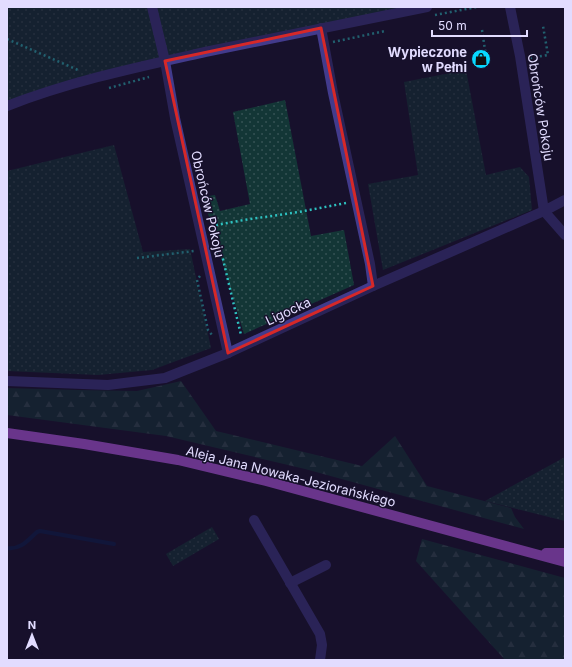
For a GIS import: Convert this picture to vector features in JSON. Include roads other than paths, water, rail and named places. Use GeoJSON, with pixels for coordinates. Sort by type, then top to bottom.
{"type":"FeatureCollection","features":[{"type":"Feature","properties":{"kind":"main road","name":"Aleja Jana Nowaka-Jeziorańskiego"},"geometry":{"type":"LineString","coordinates":[[7,433],[178,460],[266,481],[565,562]]}},
{"type":"Feature","properties":{"kind":"main road"},"geometry":{"type":"LineString","coordinates":[[532,553],[565,553]]}},
{"type":"Feature","properties":{"kind":"street","name":"Obrońców Pokoju"},"geometry":{"type":"LineString","coordinates":[[152,7],[175,118],[209,251],[228,353]]}},
{"type":"Feature","properties":{"kind":"street"},"geometry":{"type":"LineString","coordinates":[[7,106],[94,78],[164,61],[427,7]]}},
{"type":"Feature","properties":{"kind":"street","name":"Obrońców Pokoju"},"geometry":{"type":"LineString","coordinates":[[510,7],[520,56],[544,211]]}},
{"type":"Feature","properties":{"kind":"street"},"geometry":{"type":"LineString","coordinates":[[321,28],[333,93],[370,264],[373,286]]}},
{"type":"Feature","properties":{"kind":"street","name":"Ligocka"},"geometry":{"type":"LineString","coordinates":[[7,381],[108,385],[165,378],[228,353],[373,286],[544,211],[565,200]]}},
{"type":"Feature","properties":{"kind":"street"},"geometry":{"type":"LineString","coordinates":[[544,211],[565,235]]}},
{"type":"Feature","properties":{"kind":"street"},"geometry":{"type":"LineString","coordinates":[[254,520],[320,634],[322,645],[320,660]]}},
{"type":"Feature","properties":{"kind":"street"},"geometry":{"type":"LineString","coordinates":[[290,583],[326,565]]}},
{"type":"Feature","properties":{"kind":"waterway"},"geometry":{"type":"LineString","coordinates":[[7,548],[20,546],[40,531],[114,544]]}},
{"type":"Feature","properties":{"kind":"place","name":"Wypieczone w Pełni"},"geometry":{"type":"Point","coordinates":[481,59]}}]}
